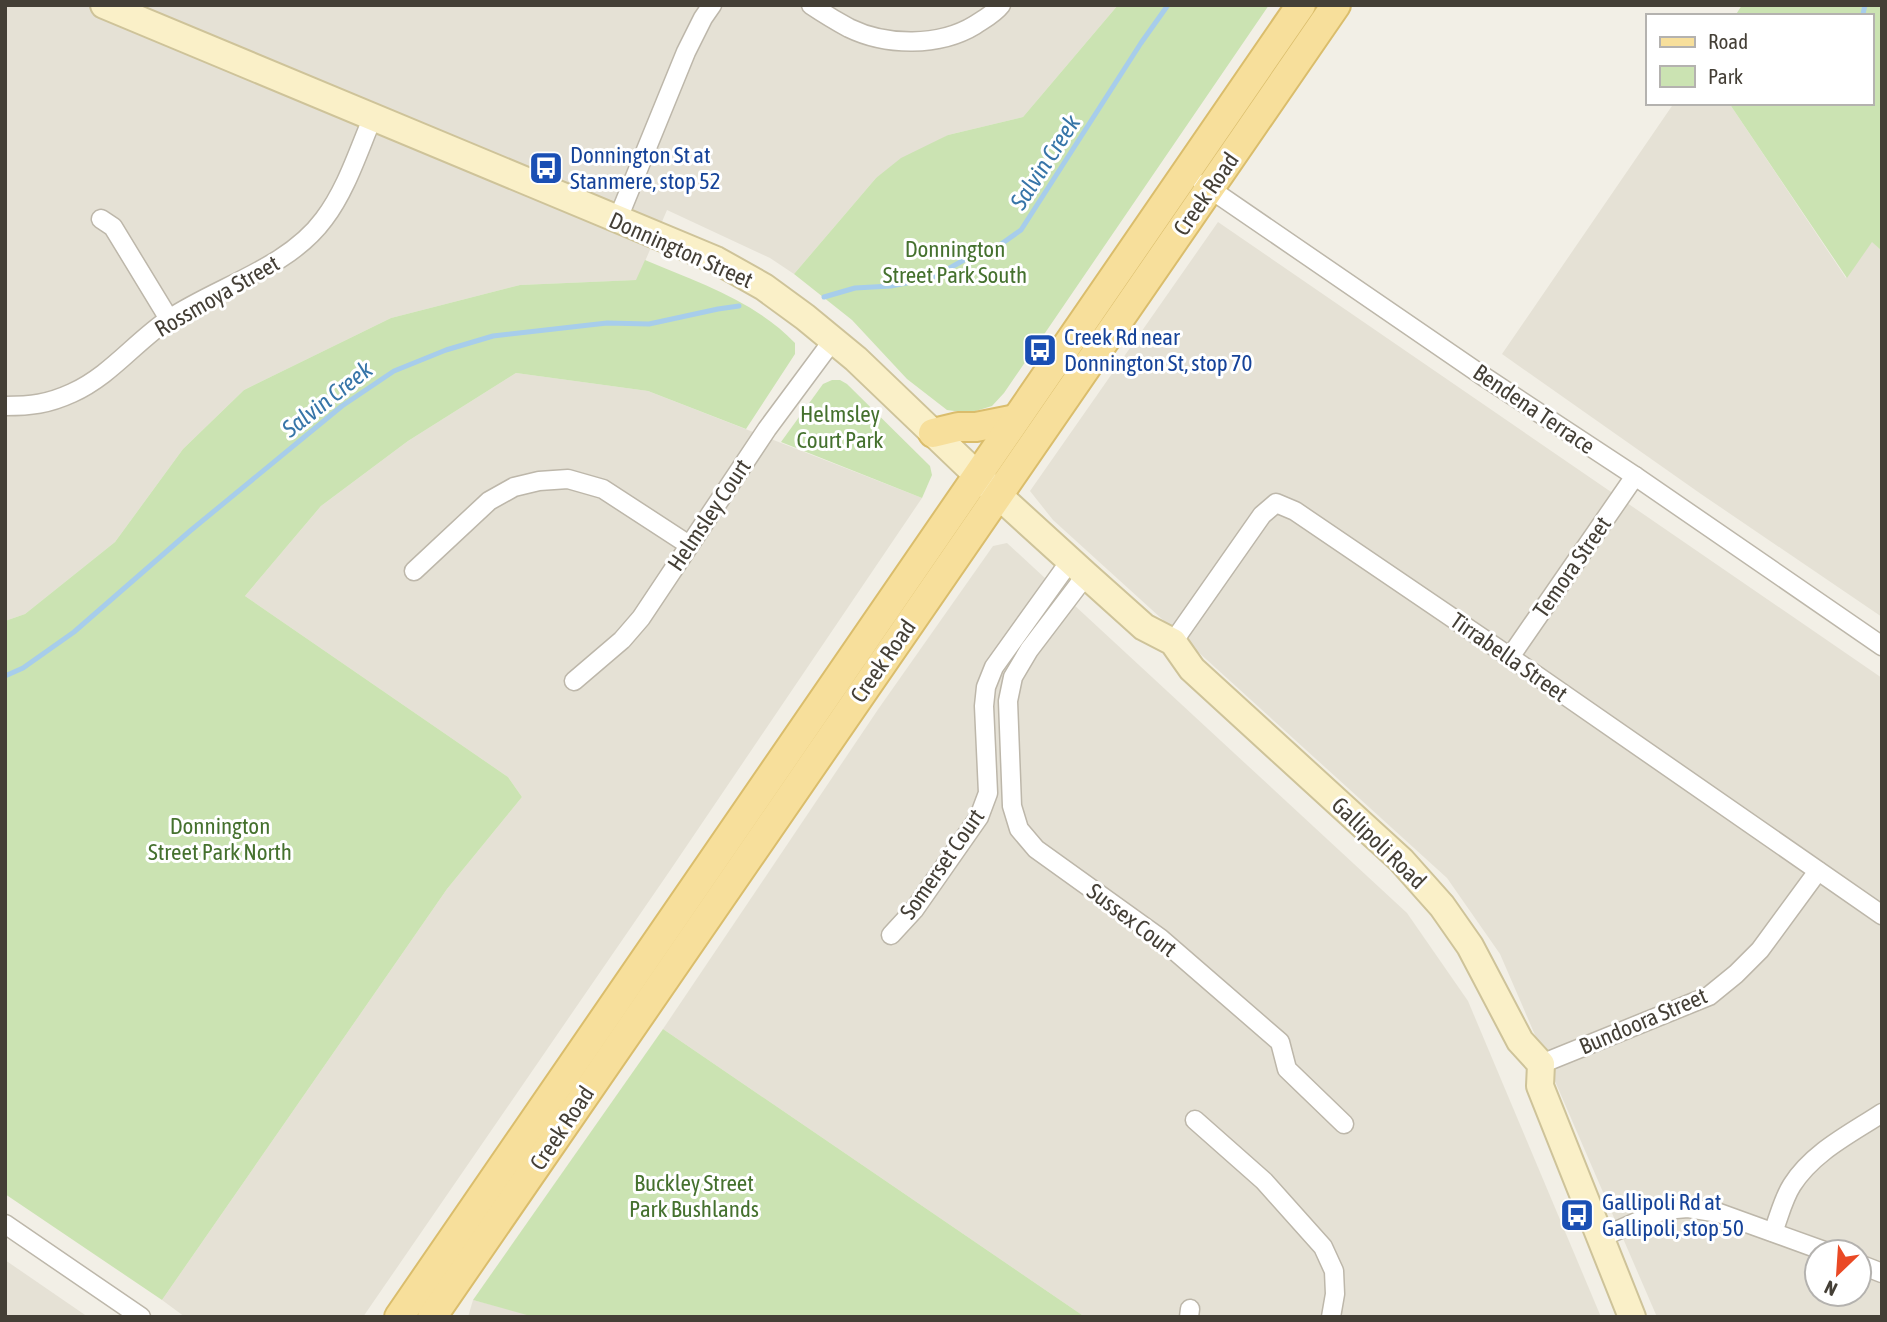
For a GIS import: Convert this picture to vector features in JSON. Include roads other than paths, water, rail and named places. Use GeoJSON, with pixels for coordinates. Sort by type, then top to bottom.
{"type":"FeatureCollection","features":[{"type":"Feature","properties":{"kind":"main road","name":"Creek Road"},"geometry":{"type":"LineString","coordinates":[[399,1317],[1301,5]]}},
{"type":"Feature","properties":{"kind":"main road","name":"Creek Road"},"geometry":{"type":"LineString","coordinates":[[432,1317],[1336,5]]}},
{"type":"Feature","properties":{"kind":"main road"},"geometry":{"type":"LineString","coordinates":[[933,433],[958,427],[976,428],[1016,419]]}},
{"type":"Feature","properties":{"kind":"street","name":"Donnington Street"},"geometry":{"type":"LineString","coordinates":[[104,5],[716,260],[764,287],[833,340],[977,475]]}},
{"type":"Feature","properties":{"kind":"street"},"geometry":{"type":"LineString","coordinates":[[617,220],[686,52],[712,5]]}},
{"type":"Feature","properties":{"kind":"street"},"geometry":{"type":"LineString","coordinates":[[811,5],[850,29],[884,39],[923,41],[961,33],[996,12],[1001,5]]}},
{"type":"Feature","properties":{"kind":"street","name":"Rossmoya Street"},"geometry":{"type":"LineString","coordinates":[[5,406],[38,405],[73,393],[106,373],[169,319],[289,253],[325,219],[341,191],[372,118]]}},
{"type":"Feature","properties":{"kind":"street","name":"Bendena Terrace"},"geometry":{"type":"LineString","coordinates":[[1186,173],[1882,646]]}},
{"type":"Feature","properties":{"kind":"street"},"geometry":{"type":"LineString","coordinates":[[101,219],[113,227],[169,319]]}},
{"type":"Feature","properties":{"kind":"street","name":"Helmsley Court"},"geometry":{"type":"LineString","coordinates":[[574,681],[622,640],[641,618],[767,429],[833,340]]}},
{"type":"Feature","properties":{"kind":"street","name":"Gallipoli Road"},"geometry":{"type":"LineString","coordinates":[[977,475],[1144,627],[1173,642],[1192,669],[1401,860],[1442,906],[1470,946],[1520,1041],[1541,1064]]}},
{"type":"Feature","properties":{"kind":"street","name":"Temora Street"},"geometry":{"type":"LineString","coordinates":[[1510,657],[1635,476]]}},
{"type":"Feature","properties":{"kind":"street"},"geometry":{"type":"LineString","coordinates":[[414,571],[489,501],[514,487],[539,481],[568,479],[603,489],[689,545]]}},
{"type":"Feature","properties":{"kind":"street","name":"Tirrabella Street"},"geometry":{"type":"LineString","coordinates":[[1173,642],[1262,515],[1276,503],[1295,511],[1510,657],[1882,915]]}},
{"type":"Feature","properties":{"kind":"street"},"geometry":{"type":"LineString","coordinates":[[1013,677],[994,667],[1078,568]]}},
{"type":"Feature","properties":{"kind":"street","name":"Sussex Court"},"geometry":{"type":"LineString","coordinates":[[1078,568],[1013,677],[1008,701],[1012,806],[1019,829],[1035,849],[1160,939],[1280,1042],[1287,1069],[1344,1124]]}},
{"type":"Feature","properties":{"kind":"street","name":"Somerset Court"},"geometry":{"type":"LineString","coordinates":[[891,935],[914,911],[979,817],[988,793],[984,706],[986,687],[994,667]]}},
{"type":"Feature","properties":{"kind":"street","name":"Bundoora Street"},"geometry":{"type":"LineString","coordinates":[[1541,1064],[1709,996],[1760,950],[1818,871]]}},
{"type":"Feature","properties":{"kind":"street"},"geometry":{"type":"LineString","coordinates":[[1541,1064],[1540,1086],[1632,1317]]}},
{"type":"Feature","properties":{"kind":"street"},"geometry":{"type":"LineString","coordinates":[[1773,1232],[1790,1188],[1804,1169],[1820,1154],[1882,1112]]}},
{"type":"Feature","properties":{"kind":"street"},"geometry":{"type":"LineString","coordinates":[[1195,1121],[1264,1181],[1322,1247],[1334,1271],[1335,1294],[1331,1317]]}},
{"type":"Feature","properties":{"kind":"street"},"geometry":{"type":"LineString","coordinates":[[1600,1238],[1664,1210],[1688,1208],[1719,1213],[1803,1243]]}},
{"type":"Feature","properties":{"kind":"street"},"geometry":{"type":"LineString","coordinates":[[5,1224],[141,1317]]}},
{"type":"Feature","properties":{"kind":"waterway","name":"Salvin Creek"},"geometry":{"type":"LineString","coordinates":[[824,297],[855,288],[891,286],[932,278],[964,260],[997,247],[1021,230],[1168,5]]}},
{"type":"Feature","properties":{"kind":"waterway"},"geometry":{"type":"LineString","coordinates":[[1863,14],[1865,5]]}},
{"type":"Feature","properties":{"kind":"waterway","name":"Salvin Creek"},"geometry":{"type":"LineString","coordinates":[[5,676],[23,668],[74,632],[190,531],[342,406],[394,371],[446,350],[493,336],[607,323],[649,324],[739,306]]}},
{"type":"Feature","properties":{"kind":"place","name":"Donnington St at Stanmere, stop 52"},"geometry":{"type":"Point","coordinates":[546,168]}},
{"type":"Feature","properties":{"kind":"place","name":"Creek Rd near Donnington St, stop 70"},"geometry":{"type":"Point","coordinates":[1040,350]}},
{"type":"Feature","properties":{"kind":"place","name":"Gallipoli Rd at Gallipoli, stop 50"},"geometry":{"type":"Point","coordinates":[1577,1215]}},
{"type":"Feature","properties":{"kind":"park label","name":"Donnington Street Park South"},"geometry":{"type":"Point","coordinates":[955,262]}},
{"type":"Feature","properties":{"kind":"park label","name":"Helmsley Court Park"},"geometry":{"type":"Point","coordinates":[840,427]}},
{"type":"Feature","properties":{"kind":"park label","name":"Donnington Street Park North"},"geometry":{"type":"Point","coordinates":[220,839]}},
{"type":"Feature","properties":{"kind":"park label","name":"Buckley Street Park Bushlands"},"geometry":{"type":"Point","coordinates":[694,1196]}}]}
